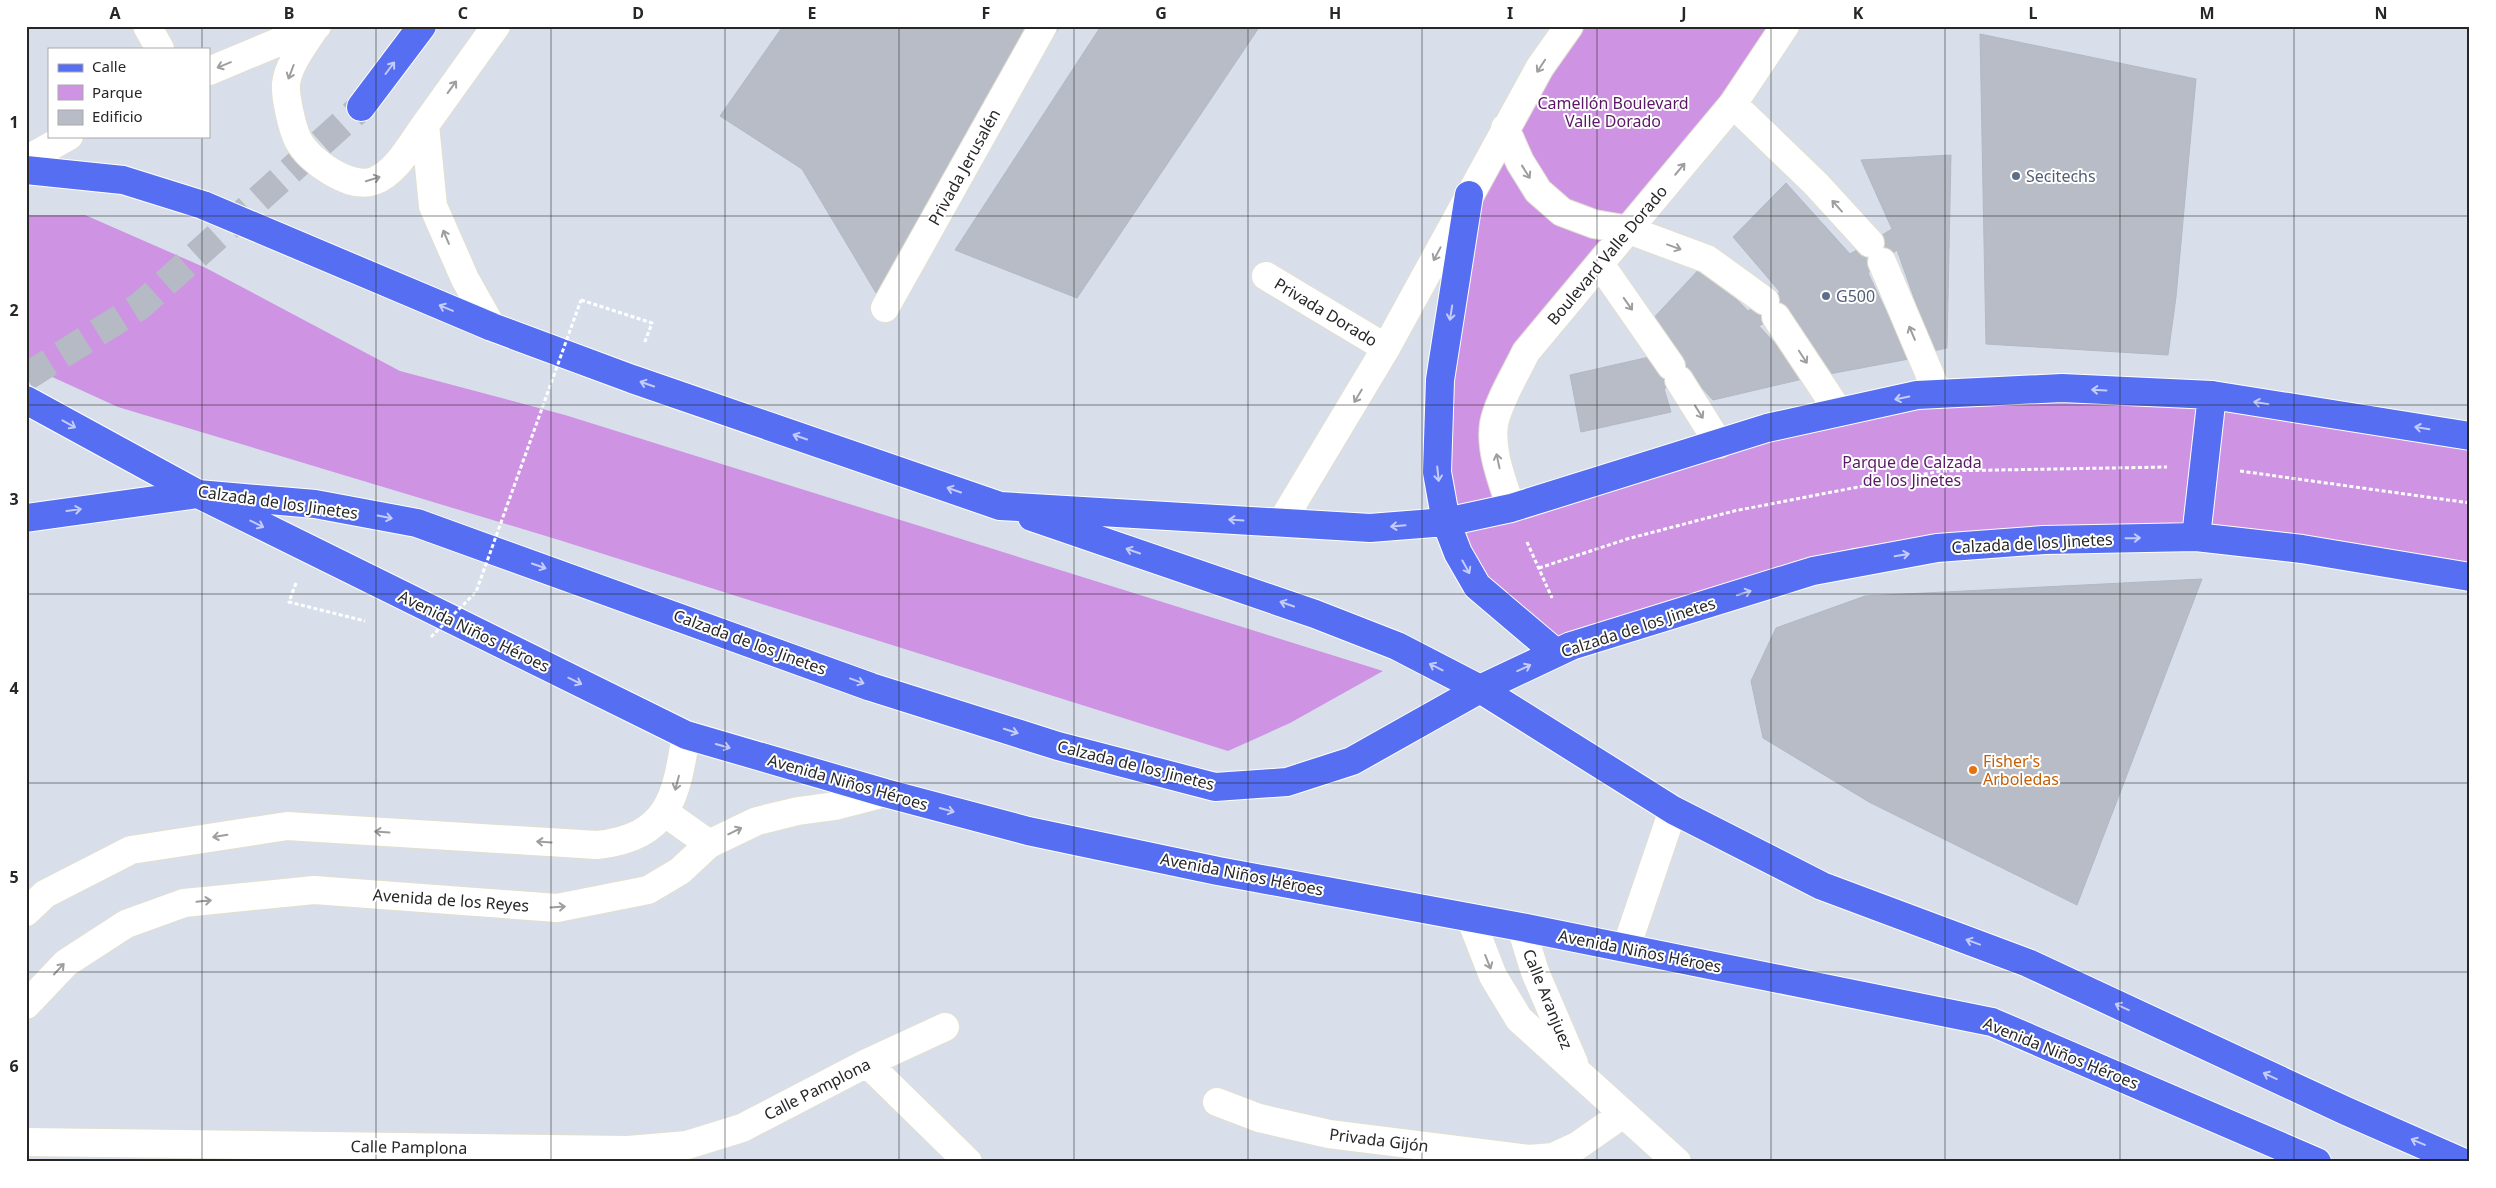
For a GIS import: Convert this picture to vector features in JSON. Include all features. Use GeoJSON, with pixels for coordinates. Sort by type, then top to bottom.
{"type":"FeatureCollection","features":[{"type":"Feature","properties":{"kind":"main road"},"geometry":{"type":"LineString","coordinates":[[361,107],[422,26]]}},
{"type":"Feature","properties":{"kind":"main road"},"geometry":{"type":"LineString","coordinates":[[26,170],[122,180],[203,205],[492,327],[632,379],[1315,614],[1396,646],[1480,688],[1673,810],[1822,886],[2028,963],[2346,1111],[2462,1162]]}},
{"type":"Feature","properties":{"kind":"main road"},"geometry":{"type":"LineString","coordinates":[[1469,196],[1440,380],[1437,472],[1446,522],[1458,553],[1477,586],[1556,653]]}},
{"type":"Feature","properties":{"kind":"main road"},"geometry":{"type":"LineString","coordinates":[[1000,506],[1370,528],[1446,522],[1512,508],[1767,428],[1917,395],[2062,388],[2212,395],[2470,436]]}},
{"type":"Feature","properties":{"kind":"main road"},"geometry":{"type":"LineString","coordinates":[[2196,537],[2212,395]]}},
{"type":"Feature","properties":{"kind":"main road","name":"Calzada de los Jinetes"},"geometry":{"type":"LineString","coordinates":[[26,400],[198,494],[315,504],[417,523],[871,687],[1058,746],[1216,787],[1287,782],[1352,761],[1480,688],[1571,646],[1813,571],[1937,548],[2044,540],[2196,537],[2302,549],[2470,577]]}},
{"type":"Feature","properties":{"kind":"main road"},"geometry":{"type":"LineString","coordinates":[[26,518],[198,494]]}},
{"type":"Feature","properties":{"kind":"main road","name":"Avenida Niños Héroes"},"geometry":{"type":"LineString","coordinates":[[198,494],[686,735],[885,794],[1056,837],[1218,871],[1470,917],[1992,1022],[2317,1162]]}},
{"type":"Feature","properties":{"kind":"street"},"geometry":{"type":"LineString","coordinates":[[148,26],[159,48]]}},
{"type":"Feature","properties":{"kind":"street"},"geometry":{"type":"LineString","coordinates":[[316,28],[295,61],[286,84],[290,114],[298,140],[313,160],[334,174],[354,182],[373,182],[391,172],[496,26]]}},
{"type":"Feature","properties":{"kind":"street","name":"Privada Jerusalén"},"geometry":{"type":"LineString","coordinates":[[885,308],[1043,26]]}},
{"type":"Feature","properties":{"kind":"street"},"geometry":{"type":"LineString","coordinates":[[1281,523],[1386,348],[1540,67],[1569,26]]}},
{"type":"Feature","properties":{"kind":"street","name":"Boulevard Valle Dorado"},"geometry":{"type":"LineString","coordinates":[[1512,508],[1497,460],[1494,424],[1526,352],[1733,104],[1786,26]]}},
{"type":"Feature","properties":{"kind":"street"},"geometry":{"type":"LineString","coordinates":[[210,71],[316,28]]}},
{"type":"Feature","properties":{"kind":"street"},"geometry":{"type":"LineString","coordinates":[[1733,104],[1816,184],[1876,252],[1938,394]]}},
{"type":"Feature","properties":{"kind":"street"},"geometry":{"type":"LineString","coordinates":[[425,125],[433,206],[465,279],[492,327]]}},
{"type":"Feature","properties":{"kind":"street"},"geometry":{"type":"LineString","coordinates":[[1505,128],[1520,162],[1538,191],[1562,212],[1594,224],[1629,230],[1707,259],[1770,309],[1839,412]]}},
{"type":"Feature","properties":{"kind":"street"},"geometry":{"type":"LineString","coordinates":[[26,160],[65,138]]}},
{"type":"Feature","properties":{"kind":"street"},"geometry":{"type":"LineString","coordinates":[[1600,264],[1675,373],[1718,444]]}},
{"type":"Feature","properties":{"kind":"street","name":"Privada Dorado"},"geometry":{"type":"LineString","coordinates":[[1266,276],[1386,348]]}},
{"type":"Feature","properties":{"kind":"street"},"geometry":{"type":"LineString","coordinates":[[32,896],[131,850],[287,826],[597,845],[622,842],[646,830],[664,812],[674,794],[686,735]]}},
{"type":"Feature","properties":{"kind":"street","name":"Avenida de los Reyes"},"geometry":{"type":"LineString","coordinates":[[26,1005],[66,962],[126,924],[184,903],[314,890],[556,908],[648,890],[680,871],[709,844],[757,821],[885,794]]}},
{"type":"Feature","properties":{"kind":"street"},"geometry":{"type":"LineString","coordinates":[[1626,948],[1673,810]]}},
{"type":"Feature","properties":{"kind":"street"},"geometry":{"type":"LineString","coordinates":[[664,812],[709,844]]}},
{"type":"Feature","properties":{"kind":"street","name":"Calle Aranjuez"},"geometry":{"type":"LineString","coordinates":[[1470,917],[1493,976],[1519,1020],[1578,1071],[1676,1162]]}},
{"type":"Feature","properties":{"kind":"street","name":"Calle Aranjuez"},"geometry":{"type":"LineString","coordinates":[[1521,927],[1535,972],[1578,1071]]}},
{"type":"Feature","properties":{"kind":"street","name":"Calle Pamplona"},"geometry":{"type":"LineString","coordinates":[[26,1142],[628,1150],[687,1145],[742,1128],[867,1063],[946,1028]]}},
{"type":"Feature","properties":{"kind":"street"},"geometry":{"type":"LineString","coordinates":[[867,1063],[968,1162]]}},
{"type":"Feature","properties":{"kind":"street","name":"Privada Gijón"},"geometry":{"type":"LineString","coordinates":[[1217,1102],[1259,1118],[1329,1134],[1528,1159],[1554,1156],[1577,1146],[1623,1114]]}},
{"type":"Feature","properties":{"kind":"path"},"geometry":{"type":"LineString","coordinates":[[422,634],[431,637],[476,592],[581,300],[652,323]]}},
{"type":"Feature","properties":{"kind":"path"},"geometry":{"type":"LineString","coordinates":[[1539,568],[1627,539],[1734,511],[1940,471],[2153,466],[2256,472],[2470,503]]}},
{"type":"Feature","properties":{"kind":"path"},"geometry":{"type":"LineString","coordinates":[[289,602],[374,623]]}},
{"type":"Feature","properties":{"kind":"green space","name":"Camellón Boulevard Valle Dorado"},"geometry":{"type":"Polygon","coordinates":[[[1576,26],[1779,26],[1626,225],[1564,207],[1512,129],[1576,26]]]}},
{"type":"Feature","properties":{"kind":"green space","name":"Camellón Boulevard Valle Dorado"},"geometry":{"type":"Polygon","coordinates":[[[1506,135],[1537,195],[1625,233],[1493,420],[1510,503],[1449,516],[1439,467],[1470,200],[1506,135]]]}},
{"type":"Feature","properties":{"kind":"green space"},"geometry":{"type":"Polygon","coordinates":[[[26,215],[85,215],[206,268],[400,371],[565,415],[1383,671],[1290,723],[1228,751],[559,540],[118,407],[26,365],[26,215]]]}},
{"type":"Feature","properties":{"kind":"green space","name":"Parque de Calzada de los Jinetes"},"geometry":{"type":"Polygon","coordinates":[[[1902,400],[2214,400],[2470,441],[2470,573],[2048,530],[1853,548],[1628,621],[1556,647],[1486,588],[1455,524],[1902,400]]]}},
{"type":"Feature","properties":{"kind":"building"},"geometry":{"type":"Polygon","coordinates":[[[783,26],[1060,26],[885,308],[802,169],[720,116],[783,26]]]}},
{"type":"Feature","properties":{"kind":"building"},"geometry":{"type":"Polygon","coordinates":[[[1101,26],[1260,26],[1077,298],[955,250],[1101,26]]]}},
{"type":"Feature","properties":{"kind":"building"},"geometry":{"type":"Polygon","coordinates":[[[1980,34],[2196,79],[2176,297],[2168,355],[1986,344],[1980,34]]]}},
{"type":"Feature","properties":{"kind":"building","name":"G500"},"geometry":{"type":"Polygon","coordinates":[[[1951,155],[1947,348],[1933,351],[1897,250],[1868,273],[1909,359],[1829,374],[1789,310],[1759,326],[1807,378],[1713,400],[1689,374],[1664,389],[1671,412],[1581,432],[1570,375],[1658,355],[1649,323],[1703,265],[1748,311],[1780,292],[1733,237],[1786,183],[1850,254],[1892,229],[1861,160],[1951,155]]]}},
{"type":"Feature","properties":{"kind":"building","name":"Fisher's Arboledas"},"geometry":{"type":"Polygon","coordinates":[[[2202,579],[2077,905],[1869,802],[1763,738],[1751,681],[1776,628],[1865,596],[2202,579]]]}},
{"type":"Feature","properties":{"kind":"tunnel"},"geometry":{"type":"LineString","coordinates":[[26,377],[140,306],[361,107]]}},
{"type":"Feature","properties":{"kind":"place","name":"Secitechs"},"geometry":{"type":"Point","coordinates":[2016,176]}},
{"type":"Feature","properties":{"kind":"place","name":"G500"},"geometry":{"type":"Point","coordinates":[1826,296]}},
{"type":"Feature","properties":{"kind":"place","name":"Fisher's Arboledas"},"geometry":{"type":"Point","coordinates":[1973,770]}}]}
